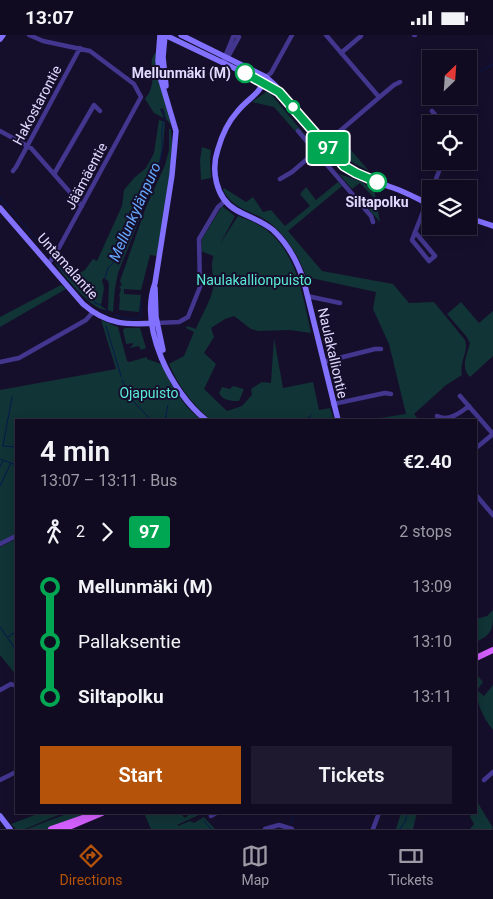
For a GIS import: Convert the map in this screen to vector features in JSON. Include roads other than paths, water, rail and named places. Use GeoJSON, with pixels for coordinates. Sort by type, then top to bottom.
{"type":"FeatureCollection","features":[{"type":"Feature","properties":{"kind":"main road"},"geometry":{"type":"LineString","coordinates":[[0,39],[3,35]]}},
{"type":"Feature","properties":{"kind":"main road"},"geometry":{"type":"LineString","coordinates":[[160,35],[159,73],[173,119],[172,125],[175,137],[172,175],[151,301],[154,324],[163,358],[171,377],[185,399],[205,419]]}},
{"type":"Feature","properties":{"kind":"main road"},"geometry":{"type":"LineString","coordinates":[[168,103],[163,73],[165,35],[225,58]]}},
{"type":"Feature","properties":{"kind":"main road"},"geometry":{"type":"LineString","coordinates":[[181,35],[275,85],[338,160],[348,169],[379,183],[384,182],[390,187],[422,200]]}},
{"type":"Feature","properties":{"kind":"main road"},"geometry":{"type":"LineString","coordinates":[[163,57],[168,43],[175,39]]}},
{"type":"Feature","properties":{"kind":"main road"},"geometry":{"type":"LineString","coordinates":[[225,201],[215,176],[214,162],[218,147],[233,117],[242,106],[259,92],[265,79]]}},
{"type":"Feature","properties":{"kind":"main road","name":"Naulakalliontie"},"geometry":{"type":"LineString","coordinates":[[225,201],[234,209],[264,223],[279,237],[299,269],[338,419]]}},
{"type":"Feature","properties":{"kind":"main road","name":"Untamalantie"},"geometry":{"type":"LineString","coordinates":[[0,208],[83,304],[106,319],[122,324],[154,324]]}},
{"type":"Feature","properties":{"kind":"main road"},"geometry":{"type":"LineString","coordinates":[[477,222],[493,228]]}},
{"type":"Feature","properties":{"kind":"main road"},"geometry":{"type":"LineString","coordinates":[[477,659],[493,652]]}},
{"type":"Feature","properties":{"kind":"main road"},"geometry":{"type":"LineString","coordinates":[[51,829],[94,814]]}},
{"type":"Feature","properties":{"kind":"main road"},"geometry":{"type":"LineString","coordinates":[[64,829],[100,814]]}},
{"type":"Feature","properties":{"kind":"main road"},"geometry":{"type":"LineString","coordinates":[[0,816],[10,828]]}},
{"type":"Feature","properties":{"kind":"street"},"geometry":{"type":"LineString","coordinates":[[29,35],[43,41],[80,48]]}},
{"type":"Feature","properties":{"kind":"street"},"geometry":{"type":"LineString","coordinates":[[265,79],[271,73],[292,35]]}},
{"type":"Feature","properties":{"kind":"street"},"geometry":{"type":"LineString","coordinates":[[326,35],[379,97]]}},
{"type":"Feature","properties":{"kind":"street"},"geometry":{"type":"LineString","coordinates":[[225,58],[237,36]]}},
{"type":"Feature","properties":{"kind":"street"},"geometry":{"type":"LineString","coordinates":[[341,53],[361,36]]}},
{"type":"Feature","properties":{"kind":"street","name":"Jäämäentie"},"geometry":{"type":"LineString","coordinates":[[48,263],[55,255],[141,97],[136,86],[129,80],[93,53],[80,48]]}},
{"type":"Feature","properties":{"kind":"street","name":"Hakostarontie"},"geometry":{"type":"LineString","coordinates":[[12,171],[16,167],[80,48]]}},
{"type":"Feature","properties":{"kind":"street"},"geometry":{"type":"LineString","coordinates":[[280,179],[292,172],[394,85],[400,83]]}},
{"type":"Feature","properties":{"kind":"street"},"geometry":{"type":"LineString","coordinates":[[54,174],[94,105],[100,111]]}},
{"type":"Feature","properties":{"kind":"street"},"geometry":{"type":"LineString","coordinates":[[432,111],[435,115]]}},
{"type":"Feature","properties":{"kind":"street"},"geometry":{"type":"LineString","coordinates":[[0,131],[28,145],[82,206]]}},
{"type":"Feature","properties":{"kind":"street"},"geometry":{"type":"LineString","coordinates":[[298,131],[371,216],[373,222]]}},
{"type":"Feature","properties":{"kind":"street"},"geometry":{"type":"LineString","coordinates":[[154,324],[179,322],[188,317],[200,287],[199,239],[218,207],[225,201]]}},
{"type":"Feature","properties":{"kind":"street"},"geometry":{"type":"LineString","coordinates":[[415,232],[435,256],[429,261],[412,240],[415,232],[422,217]]}},
{"type":"Feature","properties":{"kind":"street"},"geometry":{"type":"LineString","coordinates":[[307,296],[340,303]]}},
{"type":"Feature","properties":{"kind":"street"},"geometry":{"type":"LineString","coordinates":[[0,362],[20,357],[86,320],[93,311]]}},
{"type":"Feature","properties":{"kind":"street"},"geometry":{"type":"LineString","coordinates":[[323,361],[381,349]]}},
{"type":"Feature","properties":{"kind":"street"},"geometry":{"type":"LineString","coordinates":[[333,404],[385,393],[391,394]]}},
{"type":"Feature","properties":{"kind":"street"},"geometry":{"type":"LineString","coordinates":[[460,396],[478,420],[493,434],[477,447]]}},
{"type":"Feature","properties":{"kind":"street"},"geometry":{"type":"LineString","coordinates":[[437,416],[444,418],[452,416],[468,406]]}},
{"type":"Feature","properties":{"kind":"street"},"geometry":{"type":"LineString","coordinates":[[477,496],[493,515]]}},
{"type":"Feature","properties":{"kind":"street"},"geometry":{"type":"LineString","coordinates":[[0,544],[15,536]]}},
{"type":"Feature","properties":{"kind":"street"},"geometry":{"type":"LineString","coordinates":[[0,690],[11,684],[15,686]]}},
{"type":"Feature","properties":{"kind":"street"},"geometry":{"type":"LineString","coordinates":[[0,780],[15,772]]}},
{"type":"Feature","properties":{"kind":"street"},"geometry":{"type":"LineString","coordinates":[[484,780],[493,772]]}},
{"type":"Feature","properties":{"kind":"street"},"geometry":{"type":"LineString","coordinates":[[373,829],[379,814]]}},
{"type":"Feature","properties":{"kind":"street"},"geometry":{"type":"LineString","coordinates":[[265,829],[281,825],[292,829]]}},
{"type":"Feature","properties":{"kind":"waterway"},"geometry":{"type":"LineString","coordinates":[[479,72],[493,64]]}},
{"type":"Feature","properties":{"kind":"waterway","name":"Mellunkylänpuro"},"geometry":{"type":"LineString","coordinates":[[105,278],[108,268],[117,259],[124,235],[130,228],[130,221],[136,213],[141,197],[160,162],[162,127],[165,118],[162,110]]}},
{"type":"Feature","properties":{"kind":"waterway"},"geometry":{"type":"LineString","coordinates":[[0,198],[51,256]]}},
{"type":"Feature","properties":{"kind":"waterway"},"geometry":{"type":"LineString","coordinates":[[56,263],[71,280],[78,281],[90,291],[95,303],[101,305]]}},
{"type":"Feature","properties":{"kind":"waterway"},"geometry":{"type":"LineString","coordinates":[[116,315],[129,319],[138,318],[141,316],[141,301]]}},
{"type":"Feature","properties":{"kind":"waterway","name":"Mellunkylänpuro"},"geometry":{"type":"LineString","coordinates":[[106,326],[121,376]]}},
{"type":"Feature","properties":{"kind":"waterway","name":"Mellunkylänpuro"},"geometry":{"type":"LineString","coordinates":[[122,380],[134,402],[150,419]]}},
{"type":"Feature","properties":{"kind":"waterway"},"geometry":{"type":"LineString","coordinates":[[3,446],[12,397]]}},
{"type":"Feature","properties":{"kind":"waterway"},"geometry":{"type":"LineString","coordinates":[[165,419],[168,405]]}},
{"type":"Feature","properties":{"kind":"waterway"},"geometry":{"type":"LineString","coordinates":[[304,419],[309,418],[311,415]]}},
{"type":"Feature","properties":{"kind":"waterway"},"geometry":{"type":"LineString","coordinates":[[3,446],[15,447]]}},
{"type":"Feature","properties":{"kind":"waterway"},"geometry":{"type":"LineString","coordinates":[[0,459],[15,465]]}},
{"type":"Feature","properties":{"kind":"waterway"},"geometry":{"type":"LineString","coordinates":[[0,467],[3,461]]}},
{"type":"Feature","properties":{"kind":"waterway"},"geometry":{"type":"LineString","coordinates":[[0,486],[11,463]]}},
{"type":"Feature","properties":{"kind":"waterway"},"geometry":{"type":"LineString","coordinates":[[0,627],[15,649]]}},
{"type":"Feature","properties":{"kind":"waterway"},"geometry":{"type":"LineString","coordinates":[[8,637],[13,633],[15,636]]}},
{"type":"Feature","properties":{"kind":"waterway","name":"Mellunkylänpuro"},"geometry":{"type":"LineString","coordinates":[[291,823],[294,814]]}},
{"type":"Feature","properties":{"kind":"waterway","name":"Mellunkylänpuro"},"geometry":{"type":"LineString","coordinates":[[400,829],[406,820],[407,814]]}},
{"type":"Feature","properties":{"kind":"waterway"},"geometry":{"type":"LineString","coordinates":[[204,821],[211,829]]}},
{"type":"Feature","properties":{"kind":"place","name":"Mellunmäki (M)"},"geometry":{"type":"Point","coordinates":[245,73]}},
{"type":"Feature","properties":{"kind":"place","name":"Siltapolku"},"geometry":{"type":"Point","coordinates":[377,182]}},
{"type":"Feature","properties":{"kind":"park label","name":"Naulakallionpuisto"},"geometry":{"type":"Point","coordinates":[254,280]}},
{"type":"Feature","properties":{"kind":"park label","name":"Ojapuisto"},"geometry":{"type":"Point","coordinates":[149,393]}}]}
